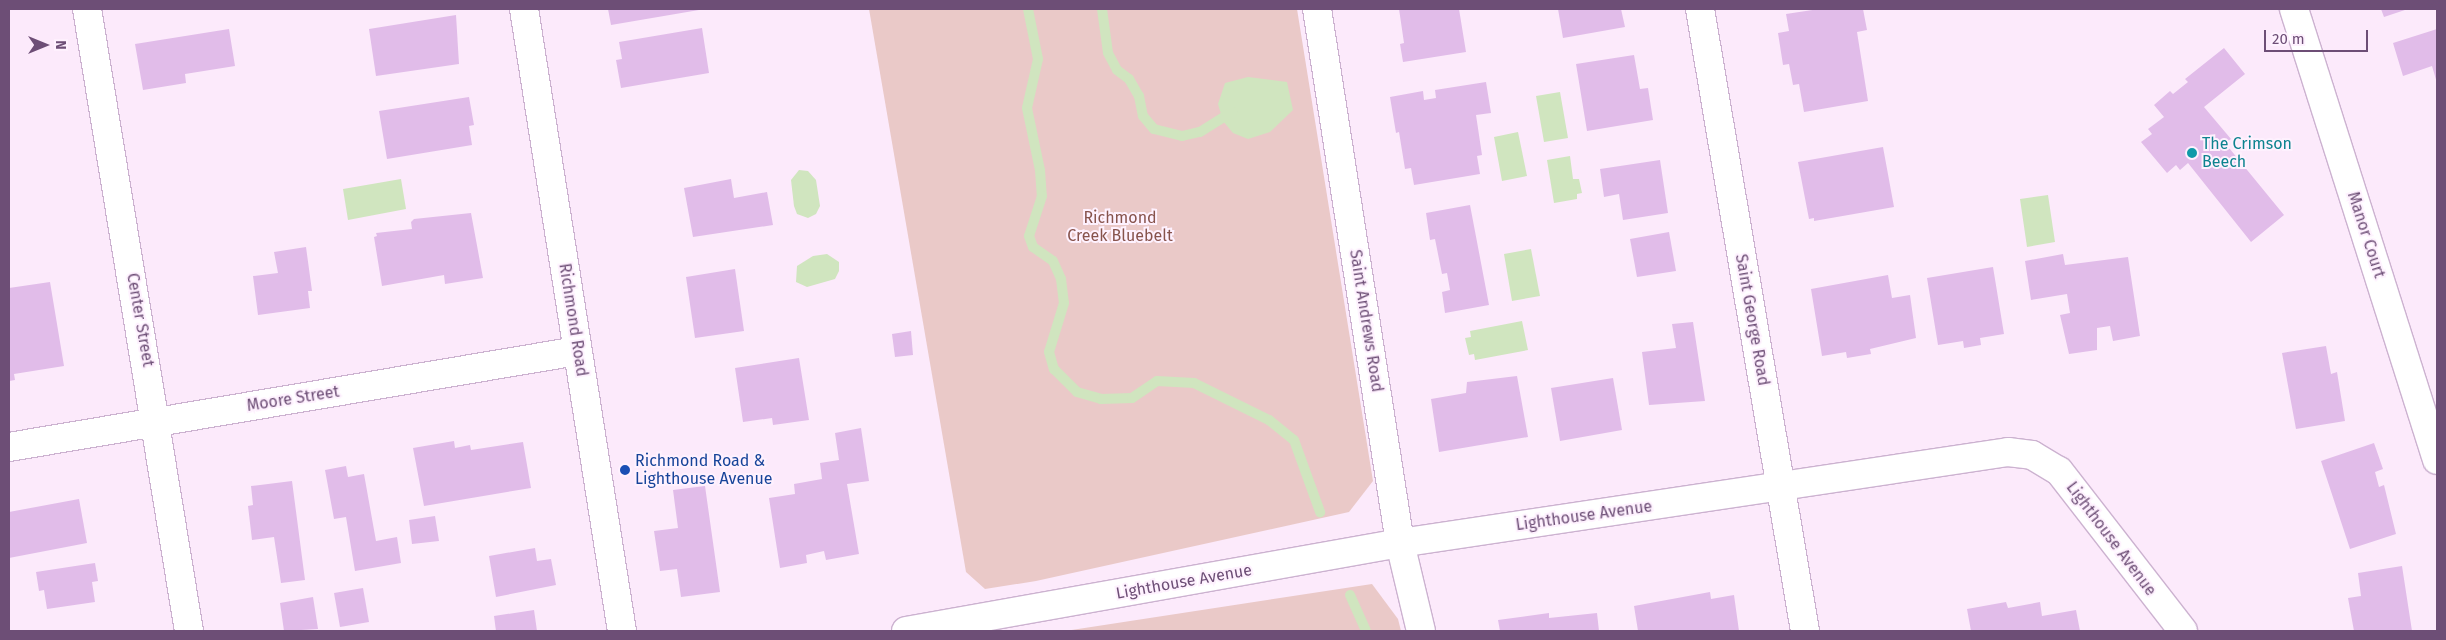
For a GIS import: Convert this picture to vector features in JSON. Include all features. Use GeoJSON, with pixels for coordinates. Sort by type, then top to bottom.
{"type":"FeatureCollection","features":[{"type":"Feature","properties":{"kind":"street","name":"Center Street"},"geometry":{"type":"LineString","coordinates":[[88,9],[157,422],[189,631]]}},
{"type":"Feature","properties":{"kind":"street","name":"Richmond Road"},"geometry":{"type":"LineString","coordinates":[[524,9],[622,631]]}},
{"type":"Feature","properties":{"kind":"street","name":"Saint Andrews Road"},"geometry":{"type":"LineString","coordinates":[[1317,9],[1400,543],[1421,631]]}},
{"type":"Feature","properties":{"kind":"street","name":"Saint George Road"},"geometry":{"type":"LineString","coordinates":[[1700,9],[1805,631]]}},
{"type":"Feature","properties":{"kind":"street","name":"Manor Court"},"geometry":{"type":"LineString","coordinates":[[2294,9],[2437,460]]}},
{"type":"Feature","properties":{"kind":"street","name":"Moore Street"},"geometry":{"type":"LineString","coordinates":[[9,448],[577,351]]}},
{"type":"Feature","properties":{"kind":"street","name":"Lighthouse Avenue"},"geometry":{"type":"LineString","coordinates":[[906,631],[992,625],[1400,543],[1781,488],[2008,452],[2032,455],[2059,471],[2183,631]]}},
{"type":"Feature","properties":{"kind":"green space","name":"Richmond Creek Bluebelt"},"geometry":{"type":"Polygon","coordinates":[[[869,9],[1297,9],[1373,481],[1349,512],[1036,581],[985,589],[966,572],[869,9]]]}},
{"type":"Feature","properties":{"kind":"green space"},"geometry":{"type":"Polygon","coordinates":[[[1372,584],[1398,619],[1401,631],[1065,631],[1372,584]]]}},
{"type":"Feature","properties":{"kind":"shaded area"},"geometry":{"type":"Polygon","coordinates":[[[1248,77],[1287,82],[1293,110],[1270,132],[1248,139],[1233,133],[1223,121],[1218,104],[1225,83],[1248,77]]]}},
{"type":"Feature","properties":{"kind":"shaded area"},"geometry":{"type":"Polygon","coordinates":[[[1560,92],[1568,138],[1544,142],[1536,96],[1560,92]]]}},
{"type":"Feature","properties":{"kind":"shaded area"},"geometry":{"type":"Polygon","coordinates":[[[1518,132],[1527,176],[1502,181],[1494,137],[1518,132]]]}},
{"type":"Feature","properties":{"kind":"shaded area"},"geometry":{"type":"Polygon","coordinates":[[[1570,156],[1573,179],[1579,179],[1582,193],[1577,194],[1577,199],[1554,203],[1547,160],[1570,156]]]}},
{"type":"Feature","properties":{"kind":"shaded area"},"geometry":{"type":"Polygon","coordinates":[[[799,170],[808,171],[816,180],[820,206],[816,214],[808,218],[797,214],[794,206],[791,180],[799,170]]]}},
{"type":"Feature","properties":{"kind":"shaded area"},"geometry":{"type":"Polygon","coordinates":[[[401,179],[406,209],[348,220],[343,189],[401,179]]]}},
{"type":"Feature","properties":{"kind":"shaded area"},"geometry":{"type":"Polygon","coordinates":[[[2048,195],[2055,242],[2027,247],[2020,199],[2048,195]]]}},
{"type":"Feature","properties":{"kind":"shaded area"},"geometry":{"type":"Polygon","coordinates":[[[1531,249],[1540,296],[1512,301],[1504,254],[1531,249]]]}},
{"type":"Feature","properties":{"kind":"shaded area"},"geometry":{"type":"Polygon","coordinates":[[[827,254],[839,262],[839,271],[835,279],[807,287],[796,282],[797,266],[813,256],[827,254]]]}},
{"type":"Feature","properties":{"kind":"shaded area"},"geometry":{"type":"Polygon","coordinates":[[[1522,321],[1528,350],[1475,360],[1474,354],[1469,355],[1465,338],[1471,337],[1470,331],[1522,321]]]}},
{"type":"Feature","properties":{"kind":"building"},"geometry":{"type":"Polygon","coordinates":[[[608,9],[699,9],[699,10],[611,25],[608,9]]]}},
{"type":"Feature","properties":{"kind":"building"},"geometry":{"type":"Polygon","coordinates":[[[1399,9],[1459,9],[1466,52],[1403,62],[1400,44],[1404,43],[1399,9]]]}},
{"type":"Feature","properties":{"kind":"building"},"geometry":{"type":"Polygon","coordinates":[[[1558,9],[1621,9],[1625,27],[1563,38],[1558,9]]]}},
{"type":"Feature","properties":{"kind":"building"},"geometry":{"type":"Polygon","coordinates":[[[1819,9],[1863,9],[1867,30],[1857,32],[1868,101],[1804,112],[1799,84],[1793,85],[1789,64],[1783,65],[1778,33],[1789,31],[1786,14],[1819,9]]]}},
{"type":"Feature","properties":{"kind":"building"},"geometry":{"type":"Polygon","coordinates":[[[2381,9],[2408,9],[2384,17],[2381,9]]]}},
{"type":"Feature","properties":{"kind":"building"},"geometry":{"type":"Polygon","coordinates":[[[456,15],[459,64],[376,76],[369,29],[456,15]]]}},
{"type":"Feature","properties":{"kind":"building"},"geometry":{"type":"Polygon","coordinates":[[[702,28],[709,73],[621,88],[616,60],[622,59],[619,42],[702,28]]]}},
{"type":"Feature","properties":{"kind":"building"},"geometry":{"type":"Polygon","coordinates":[[[229,29],[235,66],[185,74],[186,83],[143,90],[135,44],[229,29]]]}},
{"type":"Feature","properties":{"kind":"building"},"geometry":{"type":"Polygon","coordinates":[[[2437,29],[2437,83],[2432,66],[2403,76],[2393,43],[2437,29]]]}},
{"type":"Feature","properties":{"kind":"building","name":"The Crimson Beech"},"geometry":{"type":"Polygon","coordinates":[[[2224,48],[2245,74],[2204,107],[2231,139],[2225,143],[2284,215],[2251,242],[2188,163],[2180,170],[2176,165],[2167,173],[2141,142],[2152,134],[2148,129],[2164,117],[2154,105],[2170,91],[2173,94],[2188,82],[2185,79],[2224,48]]]}},
{"type":"Feature","properties":{"kind":"building"},"geometry":{"type":"Polygon","coordinates":[[[1634,55],[1640,89],[1648,88],[1653,120],[1587,131],[1576,64],[1634,55]]]}},
{"type":"Feature","properties":{"kind":"building"},"geometry":{"type":"Polygon","coordinates":[[[1486,82],[1491,113],[1476,115],[1482,155],[1477,156],[1480,174],[1414,185],[1411,168],[1405,169],[1399,132],[1396,133],[1390,97],[1423,91],[1424,100],[1436,98],[1435,90],[1486,82]]]}},
{"type":"Feature","properties":{"kind":"building"},"geometry":{"type":"Polygon","coordinates":[[[469,97],[474,125],[469,126],[472,145],[387,159],[379,111],[469,97]]]}},
{"type":"Feature","properties":{"kind":"building"},"geometry":{"type":"Polygon","coordinates":[[[1883,147],[1894,207],[1814,221],[1814,218],[1809,219],[1798,162],[1883,147]]]}},
{"type":"Feature","properties":{"kind":"building"},"geometry":{"type":"Polygon","coordinates":[[[1660,160],[1668,213],[1623,220],[1619,194],[1604,197],[1600,169],[1660,160]]]}},
{"type":"Feature","properties":{"kind":"building"},"geometry":{"type":"Polygon","coordinates":[[[731,179],[734,198],[767,192],[773,225],[693,237],[684,188],[731,179]]]}},
{"type":"Feature","properties":{"kind":"building"},"geometry":{"type":"Polygon","coordinates":[[[1470,205],[1489,305],[1445,313],[1442,292],[1450,290],[1447,273],[1442,274],[1435,239],[1430,240],[1426,213],[1470,205]]]}},
{"type":"Feature","properties":{"kind":"building"},"geometry":{"type":"Polygon","coordinates":[[[471,213],[483,278],[445,284],[444,275],[382,286],[374,237],[377,236],[376,233],[412,229],[411,222],[414,219],[471,213]]]}},
{"type":"Feature","properties":{"kind":"building"},"geometry":{"type":"Polygon","coordinates":[[[1669,232],[1676,271],[1637,277],[1630,239],[1669,232]]]}},
{"type":"Feature","properties":{"kind":"building"},"geometry":{"type":"Polygon","coordinates":[[[306,247],[312,291],[308,291],[310,308],[258,315],[253,276],[278,273],[274,252],[306,247]]]}},
{"type":"Feature","properties":{"kind":"building"},"geometry":{"type":"Polygon","coordinates":[[[2063,254],[2065,265],[2128,257],[2140,336],[2113,341],[2110,326],[2097,328],[2097,350],[2069,354],[2060,315],[2070,313],[2067,294],[2031,300],[2025,261],[2063,254]]]}},
{"type":"Feature","properties":{"kind":"building"},"geometry":{"type":"Polygon","coordinates":[[[1993,267],[2004,334],[1980,338],[1981,345],[1964,348],[1963,341],[1938,345],[1927,278],[1993,267]]]}},
{"type":"Feature","properties":{"kind":"building"},"geometry":{"type":"Polygon","coordinates":[[[735,269],[744,331],[695,338],[686,277],[735,269]]]}},
{"type":"Feature","properties":{"kind":"building"},"geometry":{"type":"Polygon","coordinates":[[[1888,275],[1892,298],[1910,295],[1916,338],[1870,349],[1871,354],[1847,358],[1846,352],[1822,356],[1811,289],[1888,275]]]}},
{"type":"Feature","properties":{"kind":"building"},"geometry":{"type":"Polygon","coordinates":[[[50,282],[64,366],[14,374],[15,380],[9,381],[9,288],[50,282]]]}},
{"type":"Feature","properties":{"kind":"building"},"geometry":{"type":"Polygon","coordinates":[[[1693,322],[1705,401],[1649,405],[1642,352],[1676,348],[1672,324],[1693,322]]]}},
{"type":"Feature","properties":{"kind":"building"},"geometry":{"type":"Polygon","coordinates":[[[911,331],[913,355],[895,357],[892,334],[911,331]]]}},
{"type":"Feature","properties":{"kind":"building"},"geometry":{"type":"Polygon","coordinates":[[[2326,346],[2331,374],[2337,372],[2345,421],[2296,429],[2282,353],[2326,346]]]}},
{"type":"Feature","properties":{"kind":"building"},"geometry":{"type":"Polygon","coordinates":[[[799,358],[809,420],[773,425],[772,418],[743,422],[735,368],[799,358]]]}},
{"type":"Feature","properties":{"kind":"building"},"geometry":{"type":"Polygon","coordinates":[[[1517,376],[1528,437],[1439,452],[1431,399],[1466,393],[1467,382],[1517,376]]]}},
{"type":"Feature","properties":{"kind":"building"},"geometry":{"type":"Polygon","coordinates":[[[1613,378],[1622,430],[1560,441],[1551,388],[1613,378]]]}},
{"type":"Feature","properties":{"kind":"building"},"geometry":{"type":"Polygon","coordinates":[[[861,428],[869,481],[847,484],[859,554],[826,560],[824,551],[806,555],[807,563],[780,568],[769,498],[795,494],[794,484],[822,479],[820,463],[839,460],[835,433],[861,428]]]}},
{"type":"Feature","properties":{"kind":"building"},"geometry":{"type":"Polygon","coordinates":[[[454,441],[455,448],[470,445],[471,450],[523,442],[531,488],[424,506],[413,448],[454,441]]]}},
{"type":"Feature","properties":{"kind":"building"},"geometry":{"type":"Polygon","coordinates":[[[2374,443],[2383,469],[2375,472],[2379,487],[2384,485],[2396,534],[2350,549],[2321,461],[2374,443]]]}},
{"type":"Feature","properties":{"kind":"building"},"geometry":{"type":"Polygon","coordinates":[[[346,466],[348,477],[364,474],[376,541],[397,537],[401,563],[355,571],[346,517],[334,519],[325,470],[346,466]]]}},
{"type":"Feature","properties":{"kind":"building"},"geometry":{"type":"Polygon","coordinates":[[[292,481],[305,580],[281,583],[274,537],[252,540],[248,506],[253,505],[251,486],[292,481]]]}},
{"type":"Feature","properties":{"kind":"building"},"geometry":{"type":"Polygon","coordinates":[[[705,486],[720,592],[681,597],[677,569],[660,571],[654,531],[678,528],[673,490],[705,486]]]}},
{"type":"Feature","properties":{"kind":"building"},"geometry":{"type":"Polygon","coordinates":[[[79,499],[87,543],[9,558],[9,512],[79,499]]]}},
{"type":"Feature","properties":{"kind":"building"},"geometry":{"type":"Polygon","coordinates":[[[435,516],[439,541],[412,544],[409,520],[435,516]]]}},
{"type":"Feature","properties":{"kind":"building"},"geometry":{"type":"Polygon","coordinates":[[[535,548],[537,561],[551,559],[556,585],[496,597],[489,556],[535,548]]]}},
{"type":"Feature","properties":{"kind":"building"},"geometry":{"type":"Polygon","coordinates":[[[95,563],[98,581],[92,582],[95,602],[47,609],[44,590],[39,591],[36,572],[95,563]]]}},
{"type":"Feature","properties":{"kind":"building"},"geometry":{"type":"Polygon","coordinates":[[[2402,566],[2412,631],[2354,631],[2348,598],[2361,596],[2358,573],[2402,566]]]}},
{"type":"Feature","properties":{"kind":"building"},"geometry":{"type":"Polygon","coordinates":[[[363,588],[369,622],[340,627],[334,593],[363,588]]]}},
{"type":"Feature","properties":{"kind":"building"},"geometry":{"type":"Polygon","coordinates":[[[1710,592],[1711,599],[1734,595],[1739,631],[1638,631],[1634,606],[1710,592]]]}},
{"type":"Feature","properties":{"kind":"building"},"geometry":{"type":"Polygon","coordinates":[[[313,597],[318,629],[284,631],[280,603],[313,597]]]}},
{"type":"Feature","properties":{"kind":"building"},"geometry":{"type":"Polygon","coordinates":[[[2006,602],[2008,608],[2040,602],[2042,616],[2076,610],[2080,631],[1971,631],[1967,609],[2006,602]]]}},
{"type":"Feature","properties":{"kind":"building"},"geometry":{"type":"Polygon","coordinates":[[[534,610],[537,631],[496,631],[494,616],[534,610]]]}},
{"type":"Feature","properties":{"kind":"building"},"geometry":{"type":"Polygon","coordinates":[[[1549,613],[1549,618],[1597,613],[1599,631],[1500,631],[1498,620],[1549,613]]]}},
{"type":"Feature","properties":{"kind":"waterway"},"geometry":{"type":"LineString","coordinates":[[1028,9],[1038,59],[1027,108],[1040,170],[1042,196],[1029,236],[1033,247],[1053,261],[1061,279],[1064,303],[1049,352],[1054,369],[1077,392],[1101,399],[1132,398],[1157,381],[1194,383],[1269,420],[1294,440],[1320,512]]}},
{"type":"Feature","properties":{"kind":"waterway"},"geometry":{"type":"LineString","coordinates":[[1102,9],[1108,53],[1117,70],[1129,79],[1139,96],[1143,116],[1154,129],[1182,136],[1200,132],[1232,112]]}},
{"type":"Feature","properties":{"kind":"waterway"},"geometry":{"type":"LineString","coordinates":[[1350,595],[1366,631]]}},
{"type":"Feature","properties":{"kind":"place","name":"The Crimson Beech"},"geometry":{"type":"Point","coordinates":[2192,153]}},
{"type":"Feature","properties":{"kind":"place","name":"Richmond Road & Lighthouse Avenue"},"geometry":{"type":"Point","coordinates":[625,470]}}]}
